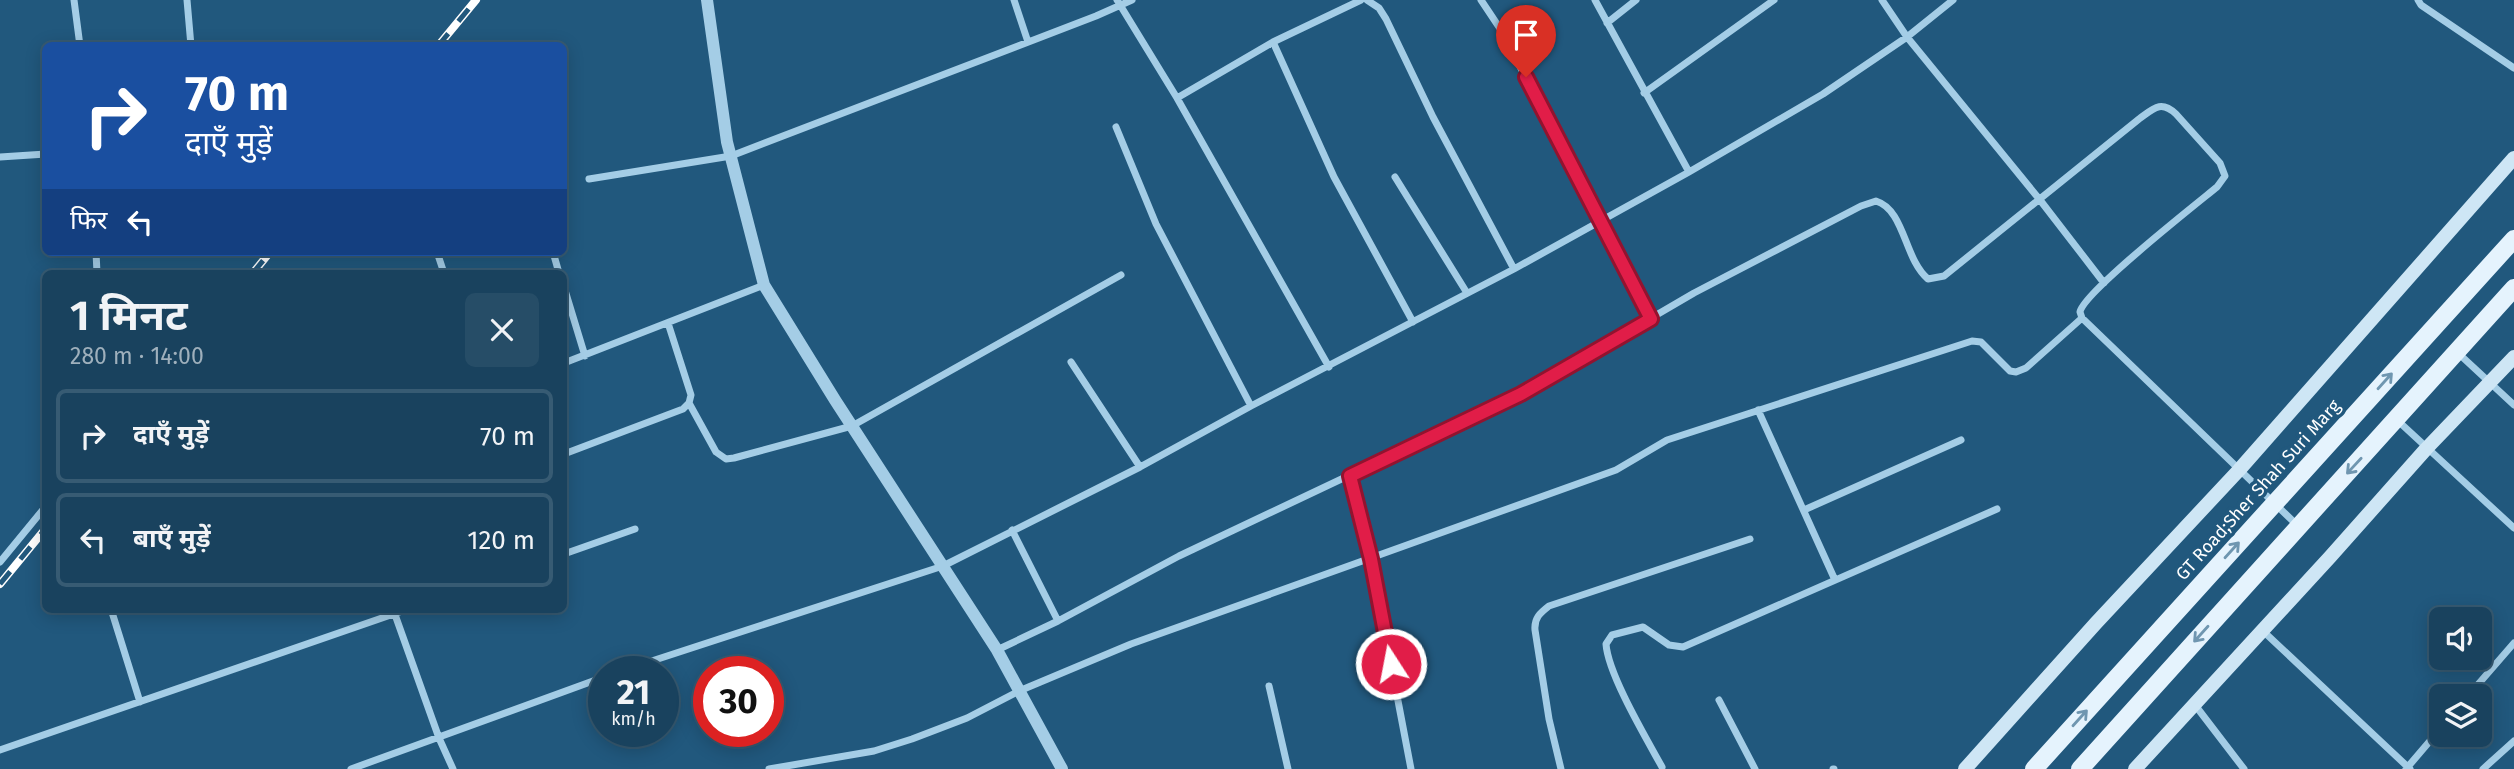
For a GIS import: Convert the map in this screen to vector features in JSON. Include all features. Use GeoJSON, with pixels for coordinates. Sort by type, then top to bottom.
{"type":"FeatureCollection","features":[{"type":"Feature","properties":{"kind":"main road"},"geometry":{"type":"LineString","coordinates":[[1965,769],[2239,470],[2514,158]]}},
{"type":"Feature","properties":{"kind":"main road","name":"GT Road;Sher Shah Suri Marg"},"geometry":{"type":"LineString","coordinates":[[2034,769],[2514,239]]}},
{"type":"Feature","properties":{"kind":"main road"},"geometry":{"type":"LineString","coordinates":[[2080,769],[2514,288]]}},
{"type":"Feature","properties":{"kind":"main road"},"geometry":{"type":"LineString","coordinates":[[2135,769],[2426,449],[2514,357]]}},
{"type":"Feature","properties":{"kind":"street"},"geometry":{"type":"LineString","coordinates":[[74,0],[79,42]]}},
{"type":"Feature","properties":{"kind":"street"},"geometry":{"type":"LineString","coordinates":[[187,0],[191,42]]}},
{"type":"Feature","properties":{"kind":"street"},"geometry":{"type":"LineString","coordinates":[[707,0],[731,156],[764,285],[997,650],[1062,769]]}},
{"type":"Feature","properties":{"kind":"street"},"geometry":{"type":"LineString","coordinates":[[1014,0],[1028,42]]}},
{"type":"Feature","properties":{"kind":"street"},"geometry":{"type":"LineString","coordinates":[[589,178],[731,156],[1028,42],[1118,3],[1132,0]]}},
{"type":"Feature","properties":{"kind":"street"},"geometry":{"type":"LineString","coordinates":[[1177,98],[1273,42],[1361,0]]}},
{"type":"Feature","properties":{"kind":"street"},"geometry":{"type":"LineString","coordinates":[[1367,0],[1379,8],[1386,19],[1433,117],[1514,269]]}},
{"type":"Feature","properties":{"kind":"street"},"geometry":{"type":"LineString","coordinates":[[1481,0],[1501,30],[1651,319]]}},
{"type":"Feature","properties":{"kind":"street"},"geometry":{"type":"LineString","coordinates":[[1595,0],[1689,172]]}},
{"type":"Feature","properties":{"kind":"street"},"geometry":{"type":"LineString","coordinates":[[1607,23],[1636,0]]}},
{"type":"Feature","properties":{"kind":"street"},"geometry":{"type":"LineString","coordinates":[[1644,93],[1774,0]]}},
{"type":"Feature","properties":{"kind":"street"},"geometry":{"type":"LineString","coordinates":[[1882,0],[1907,37],[2104,283]]}},
{"type":"Feature","properties":{"kind":"street"},"geometry":{"type":"LineString","coordinates":[[667,656],[943,566],[1140,467],[1514,269],[1689,172],[1823,94],[1907,37],[1953,0]]}},
{"type":"Feature","properties":{"kind":"street"},"geometry":{"type":"LineString","coordinates":[[2418,0],[2421,5],[2514,68]]}},
{"type":"Feature","properties":{"kind":"street"},"geometry":{"type":"LineString","coordinates":[[1118,3],[1177,98],[1329,367]]}},
{"type":"Feature","properties":{"kind":"street"},"geometry":{"type":"LineString","coordinates":[[1273,42],[1334,177],[1413,322]]}},
{"type":"Feature","properties":{"kind":"street"},"geometry":{"type":"LineString","coordinates":[[997,650],[1058,621],[1179,556],[1521,394],[1694,293],[1831,220],[1876,201],[1885,205],[1895,216],[1921,274],[1928,279],[1944,276],[2139,118],[2161,106],[2168,107],[2176,114],[2220,163],[2225,176],[2217,187],[2104,283],[2082,304],[2080,312],[2082,318],[2298,526]]}},
{"type":"Feature","properties":{"kind":"street"},"geometry":{"type":"LineString","coordinates":[[1116,127],[1156,225],[1251,406]]}},
{"type":"Feature","properties":{"kind":"street"},"geometry":{"type":"LineString","coordinates":[[0,157],[42,154]]}},
{"type":"Feature","properties":{"kind":"street"},"geometry":{"type":"LineString","coordinates":[[1395,177],[1467,293]]}},
{"type":"Feature","properties":{"kind":"street"},"geometry":{"type":"LineString","coordinates":[[689,403],[716,452],[726,458],[852,426],[1121,275]]}},
{"type":"Feature","properties":{"kind":"street"},"geometry":{"type":"LineString","coordinates":[[567,362],[764,285]]}},
{"type":"Feature","properties":{"kind":"street"},"geometry":{"type":"LineString","coordinates":[[567,297],[585,356]]}},
{"type":"Feature","properties":{"kind":"street"},"geometry":{"type":"LineString","coordinates":[[769,769],[874,751],[967,718],[1019,691],[1131,644],[1616,470],[1667,440],[1972,341],[1981,342],[2010,371],[2020,371],[2082,318]]}},
{"type":"Feature","properties":{"kind":"street"},"geometry":{"type":"LineString","coordinates":[[567,453],[683,409],[689,403],[691,395],[668,323]]}},
{"type":"Feature","properties":{"kind":"street"},"geometry":{"type":"LineString","coordinates":[[2457,353],[2514,405]]}},
{"type":"Feature","properties":{"kind":"street"},"geometry":{"type":"LineString","coordinates":[[1071,362],[1140,467]]}},
{"type":"Feature","properties":{"kind":"street"},"geometry":{"type":"LineString","coordinates":[[1758,410],[1835,580]]}},
{"type":"Feature","properties":{"kind":"street"},"geometry":{"type":"LineString","coordinates":[[2396,420],[2514,528]]}},
{"type":"Feature","properties":{"kind":"street"},"geometry":{"type":"LineString","coordinates":[[1804,510],[1961,440]]}},
{"type":"Feature","properties":{"kind":"street"},"geometry":{"type":"LineString","coordinates":[[1350,476],[1371,559],[1410,769]]}},
{"type":"Feature","properties":{"kind":"street"},"geometry":{"type":"LineString","coordinates":[[1662,767],[1624,695],[1606,652],[1608,639],[1612,635],[1643,627],[1675,648],[1683,647],[1997,509]]}},
{"type":"Feature","properties":{"kind":"street"},"geometry":{"type":"LineString","coordinates":[[0,562],[42,511]]}},
{"type":"Feature","properties":{"kind":"street"},"geometry":{"type":"LineString","coordinates":[[567,553],[635,529]]}},
{"type":"Feature","properties":{"kind":"street"},"geometry":{"type":"LineString","coordinates":[[1013,530],[1058,621]]}},
{"type":"Feature","properties":{"kind":"street"},"geometry":{"type":"LineString","coordinates":[[1561,769],[1549,719],[1535,630],[1536,619],[1541,612],[1549,606],[1750,539]]}},
{"type":"Feature","properties":{"kind":"street"},"geometry":{"type":"LineString","coordinates":[[112,613],[140,702]]}},
{"type":"Feature","properties":{"kind":"street"},"geometry":{"type":"LineString","coordinates":[[0,750],[388,613]]}},
{"type":"Feature","properties":{"kind":"street"},"geometry":{"type":"LineString","coordinates":[[395,613],[439,738],[453,769]]}},
{"type":"Feature","properties":{"kind":"street"},"geometry":{"type":"LineString","coordinates":[[2262,631],[2408,768],[2429,743]]}},
{"type":"Feature","properties":{"kind":"street"},"geometry":{"type":"LineString","coordinates":[[2478,684],[2514,643]]}},
{"type":"Feature","properties":{"kind":"street"},"geometry":{"type":"LineString","coordinates":[[351,769],[588,683]]}},
{"type":"Feature","properties":{"kind":"street"},"geometry":{"type":"LineString","coordinates":[[1269,686],[1289,769]]}},
{"type":"Feature","properties":{"kind":"street"},"geometry":{"type":"LineString","coordinates":[[1718,700],[1755,769]]}},
{"type":"Feature","properties":{"kind":"street"},"geometry":{"type":"LineString","coordinates":[[2194,704],[2244,769]]}},
{"type":"Feature","properties":{"kind":"street"},"geometry":{"type":"LineString","coordinates":[[2483,769],[2514,741]]}},
{"type":"Feature","properties":{"kind":"railway"},"geometry":{"type":"LineString","coordinates":[[441,42],[476,0]]}},
{"type":"Feature","properties":{"kind":"railway"},"geometry":{"type":"LineString","coordinates":[[255,270],[267,256]]}},
{"type":"Feature","properties":{"kind":"railway"},"geometry":{"type":"LineString","coordinates":[[0,584],[42,533]]}},
{"type":"Feature","properties":{"kind":"route"},"geometry":{"type":"LineString","coordinates":[[1391,664],[1371,559],[1350,476],[1521,394],[1651,319],[1526,77]]}}]}
